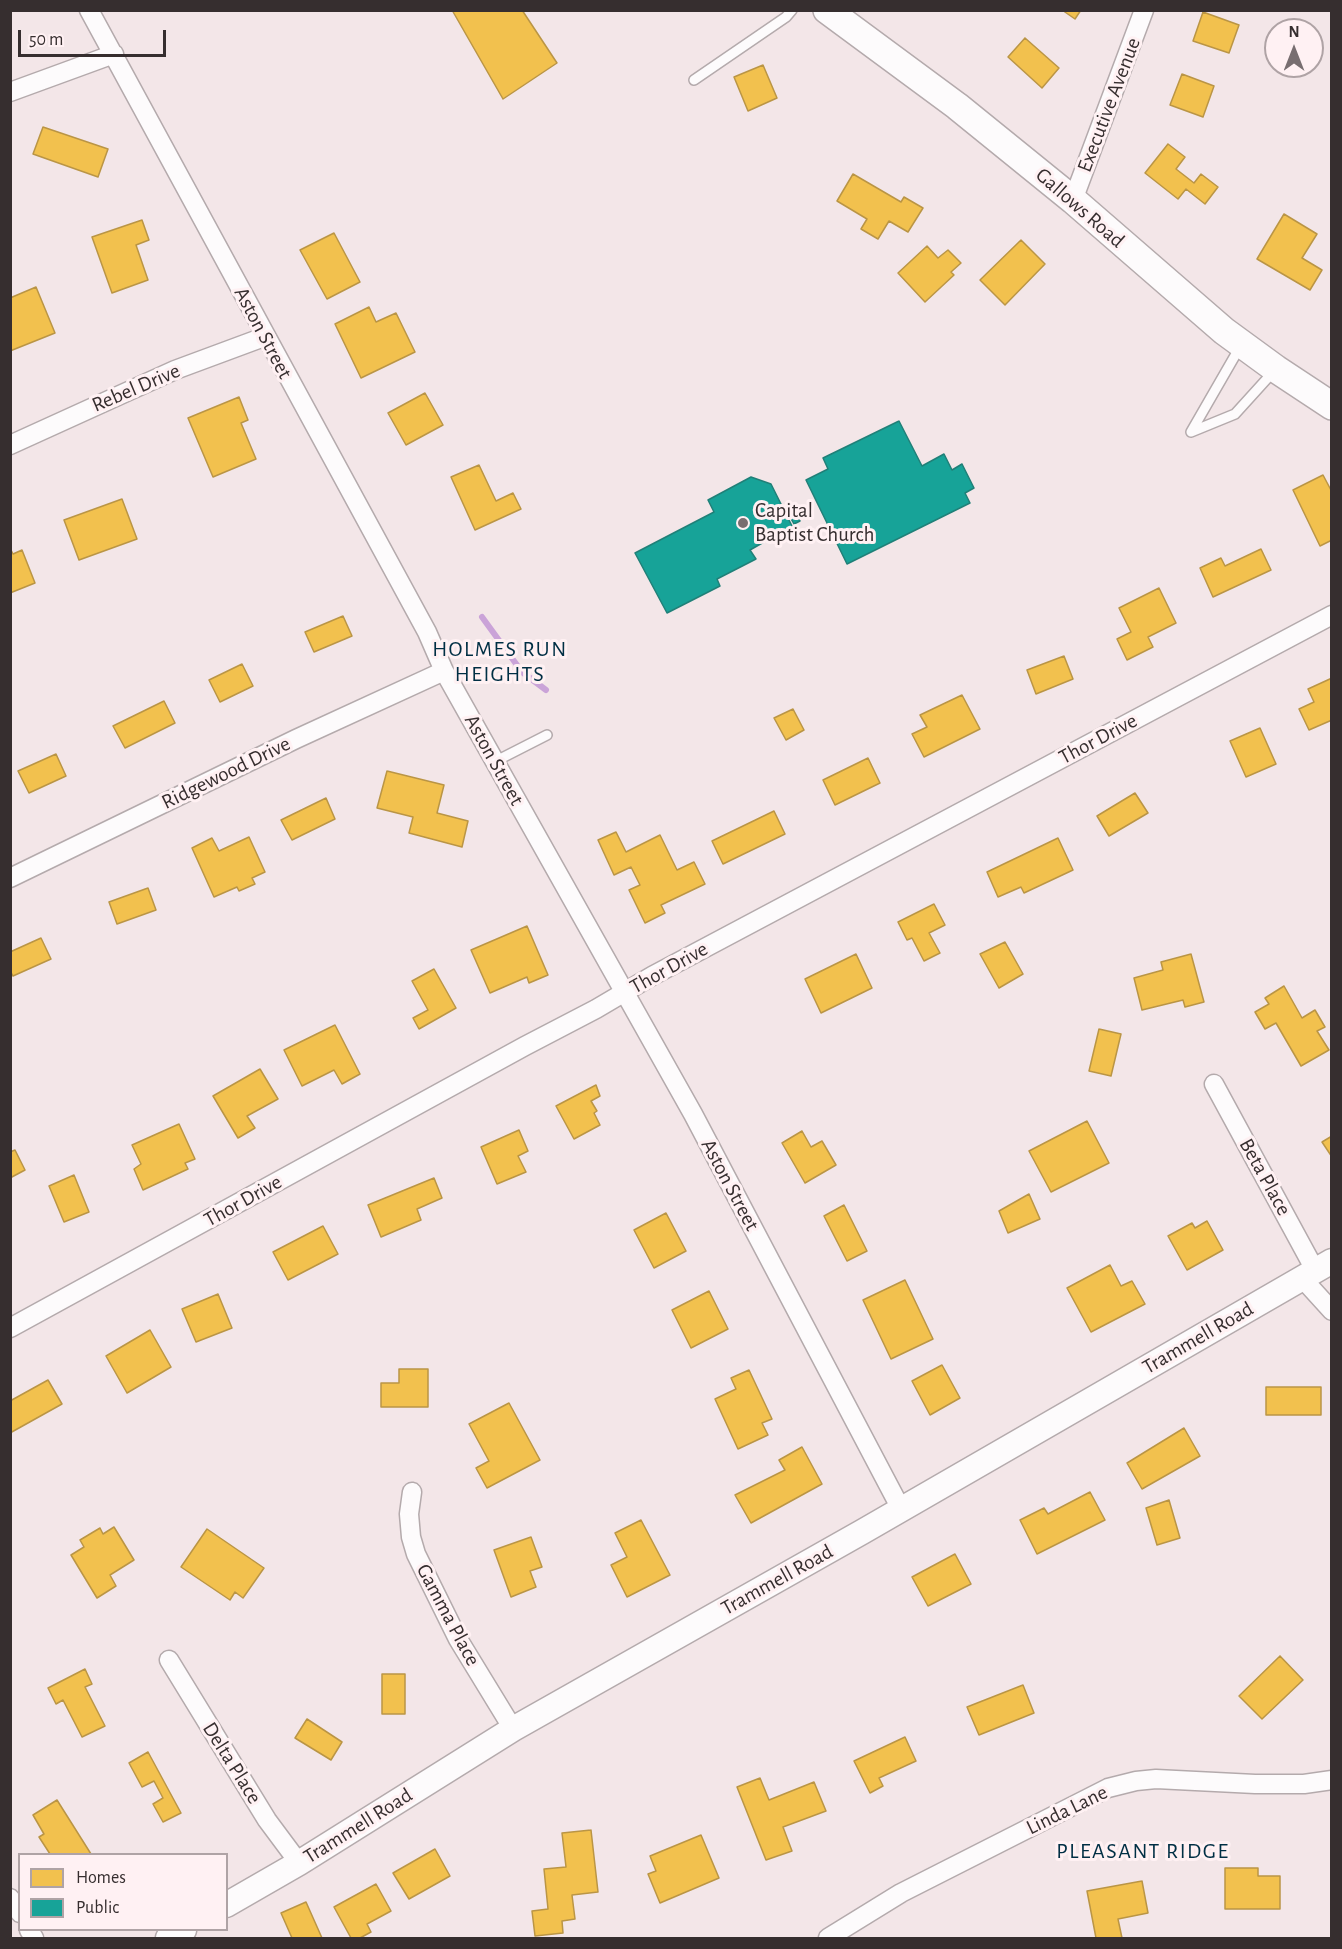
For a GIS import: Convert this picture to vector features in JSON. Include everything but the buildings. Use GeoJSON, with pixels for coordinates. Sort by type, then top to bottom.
{"type":"FeatureCollection","features":[{"type":"Feature","properties":{"kind":"main road","name":"Gallows Road"},"geometry":{"type":"LineString","coordinates":[[827,10],[957,106],[1073,200],[1131,252],[1242,344],[1275,369],[1332,406]]}},
{"type":"Feature","properties":{"kind":"street","name":"Aston Street"},"geometry":{"type":"LineString","coordinates":[[89,10],[264,337],[427,632],[444,671],[693,1114],[901,1509]]}},
{"type":"Feature","properties":{"kind":"street","name":"Executive Avenue"},"geometry":{"type":"LineString","coordinates":[[1073,200],[1144,10]]}},
{"type":"Feature","properties":{"kind":"street"},"geometry":{"type":"LineString","coordinates":[[10,92],[114,54]]}},
{"type":"Feature","properties":{"kind":"street","name":"Rebel Drive"},"geometry":{"type":"LineString","coordinates":[[10,445],[175,370],[264,337]]}},
{"type":"Feature","properties":{"kind":"street","name":"Thor Drive"},"geometry":{"type":"LineString","coordinates":[[10,1328],[625,992],[1332,615]]}},
{"type":"Feature","properties":{"kind":"street","name":"Ridgewood Drive"},"geometry":{"type":"LineString","coordinates":[[10,878],[296,739],[444,671]]}},
{"type":"Feature","properties":{"kind":"street","name":"Beta Place"},"geometry":{"type":"LineString","coordinates":[[1214,1084],[1316,1270],[1332,1311]]}},
{"type":"Feature","properties":{"kind":"street","name":"Trammell Road"},"geometry":{"type":"LineString","coordinates":[[228,1904],[299,1863],[513,1729],[1316,1270]]}},
{"type":"Feature","properties":{"kind":"street","name":"Gamma Place"},"geometry":{"type":"LineString","coordinates":[[412,1492],[409,1514],[411,1537],[416,1554],[458,1639],[513,1729]]}},
{"type":"Feature","properties":{"kind":"street","name":"Delta Place"},"geometry":{"type":"LineString","coordinates":[[169,1660],[267,1820],[299,1863]]}},
{"type":"Feature","properties":{"kind":"street","name":"Linda Lane"},"geometry":{"type":"LineString","coordinates":[[828,1938],[901,1893],[1108,1788],[1156,1779],[1255,1784],[1304,1784],[1332,1780]]}},
{"type":"Feature","properties":{"kind":"lane"},"geometry":{"type":"LineString","coordinates":[[694,80],[786,17],[792,10]]}},
{"type":"Feature","properties":{"kind":"lane"},"geometry":{"type":"LineString","coordinates":[[1242,344],[1191,432],[1235,414],[1275,369]]}},
{"type":"Feature","properties":{"kind":"lane"},"geometry":{"type":"LineString","coordinates":[[496,761],[547,735]]}},
{"type":"Feature","properties":{"kind":"waterway"},"geometry":{"type":"LineString","coordinates":[[482,617],[522,672],[546,690]]}},
{"type":"Feature","properties":{"kind":"place","name":"Capital Baptist Church"},"geometry":{"type":"Point","coordinates":[743,523]}},
{"type":"Feature","properties":{"kind":"district","name":"HOLMES RUN HEIGHTS"},"geometry":{"type":"Point","coordinates":[500,662]}},
{"type":"Feature","properties":{"kind":"district","name":"PLEASANT RIDGE"},"geometry":{"type":"Point","coordinates":[1143,1851]}}]}
